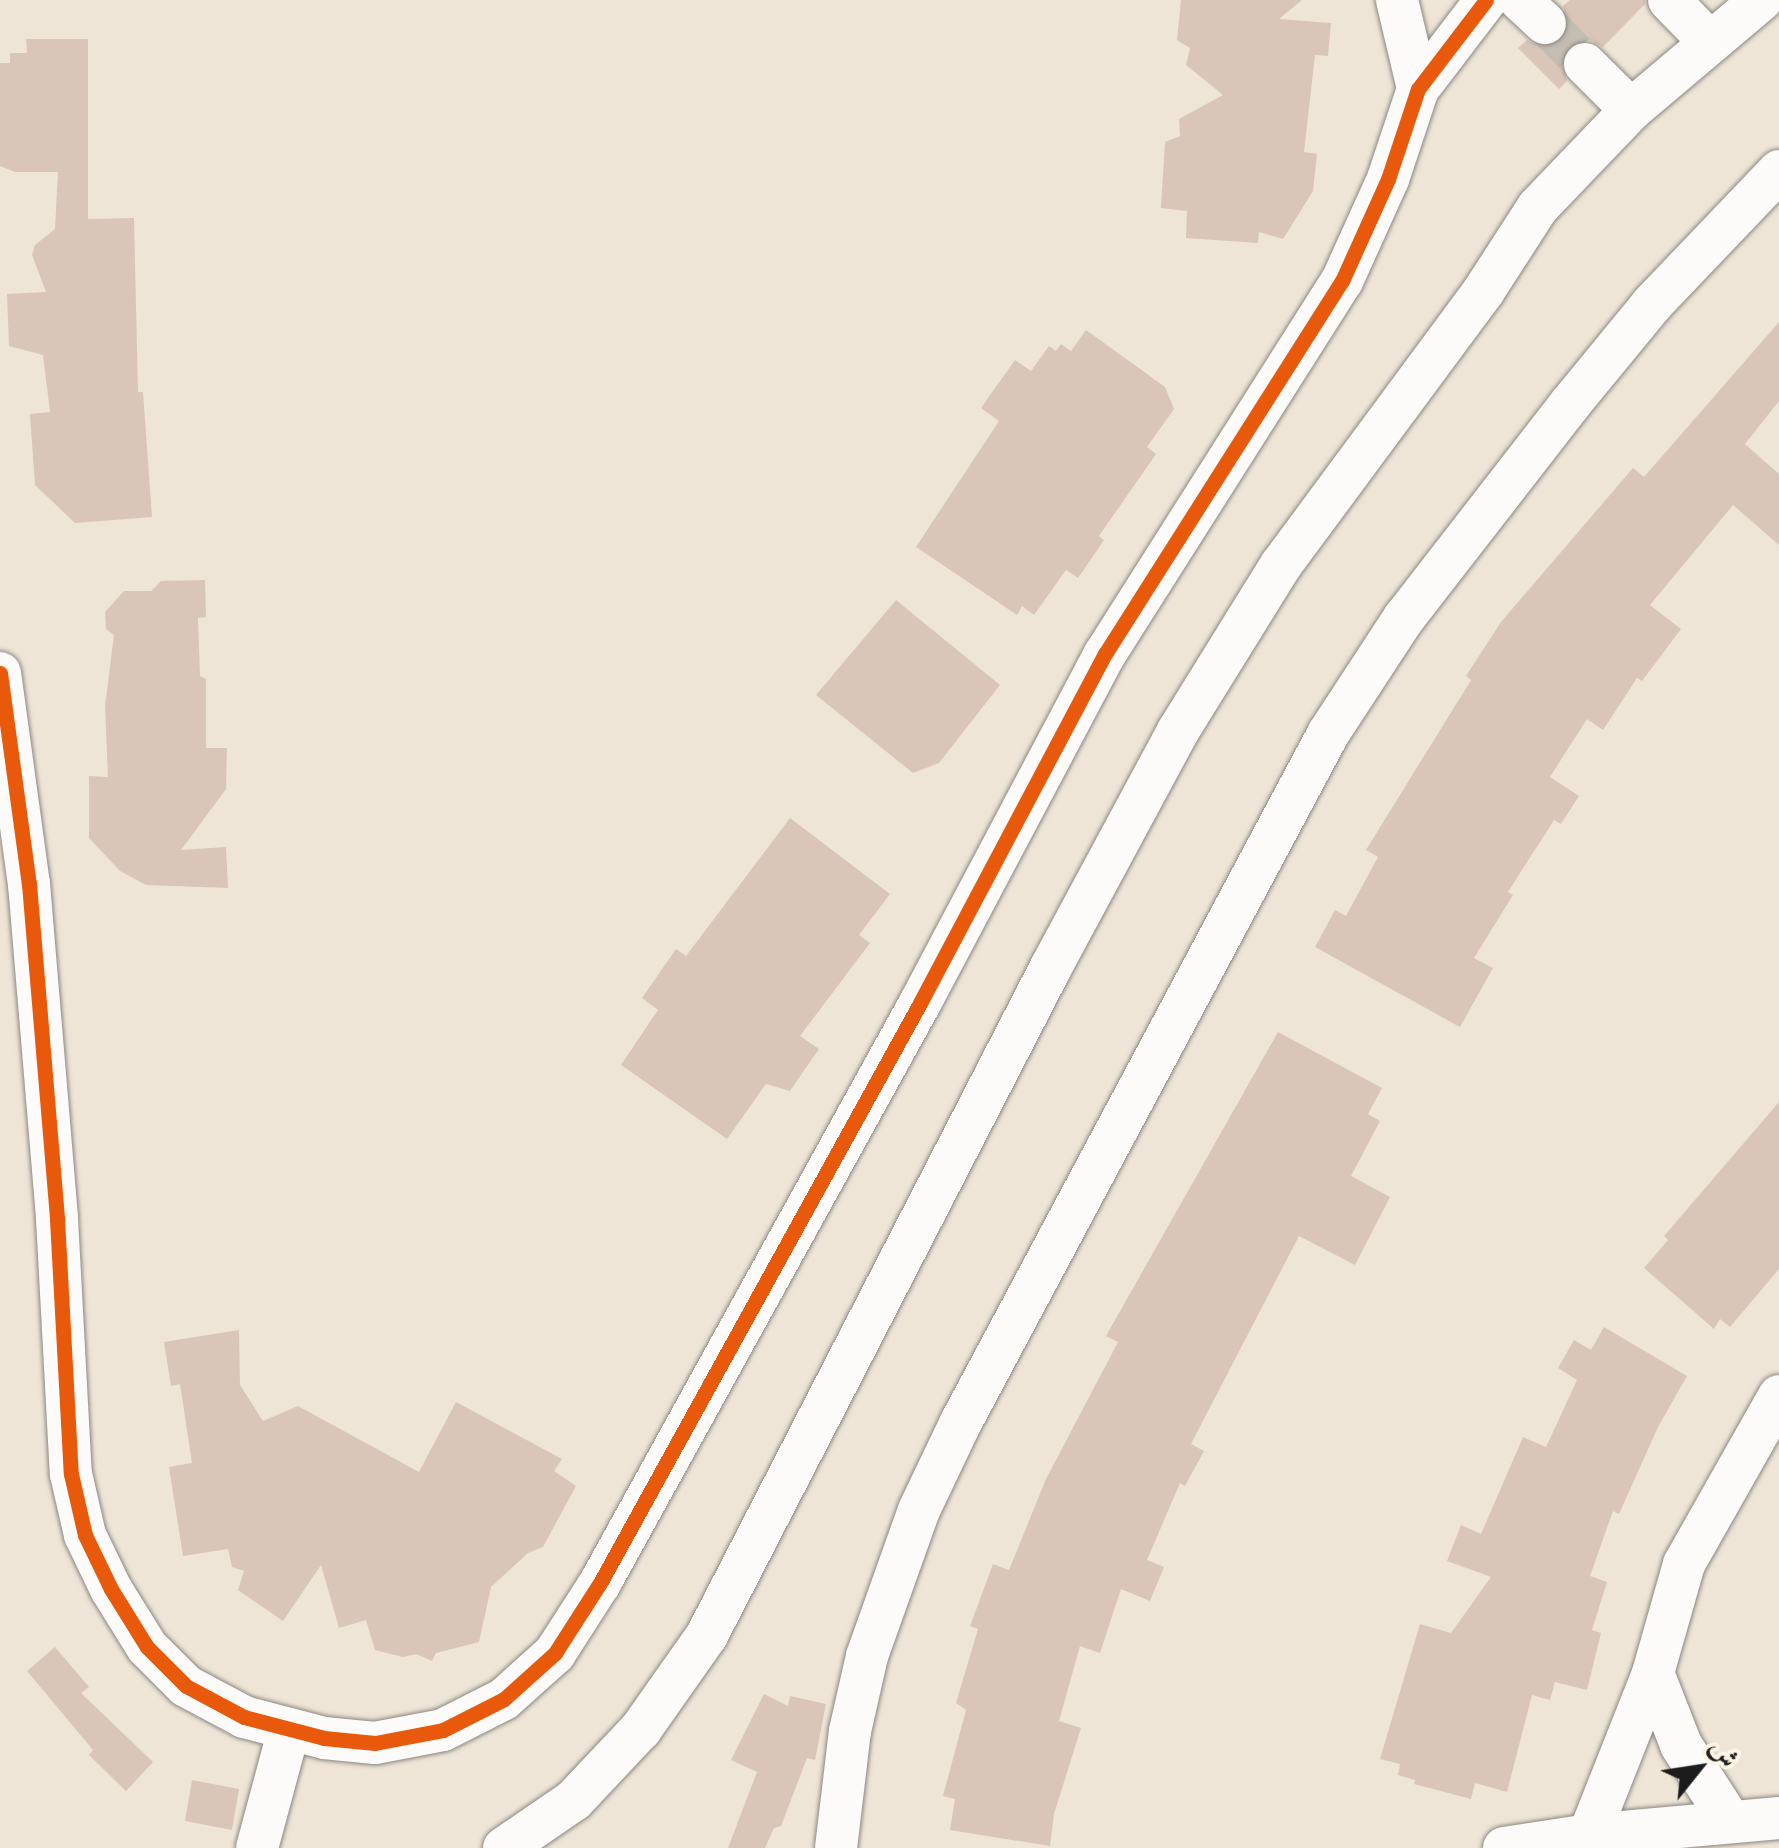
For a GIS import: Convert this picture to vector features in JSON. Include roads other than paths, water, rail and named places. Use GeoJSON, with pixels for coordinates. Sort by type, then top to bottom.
{"type":"FeatureCollection","features":[{"type":"Feature","properties":{"kind":"street"},"geometry":{"type":"LineString","coordinates":[[1397,0],[1418,89]]}},
{"type":"Feature","properties":{"kind":"street"},"geometry":{"type":"LineString","coordinates":[[0,673],[29,884],[57,1220],[71,1474],[85,1535],[148,1646],[186,1686],[244,1717],[289,1729],[375,1743],[443,1730],[504,1699],[555,1653],[629,1530],[920,1004],[1105,654],[1342,281],[1388,179],[1418,89],[1486,0]]}},
{"type":"Feature","properties":{"kind":"street"},"geometry":{"type":"LineString","coordinates":[[1669,0],[1708,41]]}},
{"type":"Feature","properties":{"kind":"street"},"geometry":{"type":"LineString","coordinates":[[504,1848],[574,1800],[676,1684],[706,1635],[1014,1036],[1211,675],[1318,512],[1474,304],[1538,206],[1631,110],[1761,0]]}},
{"type":"Feature","properties":{"kind":"street"},"geometry":{"type":"LineString","coordinates":[[1585,64],[1631,110]]}},
{"type":"Feature","properties":{"kind":"street"},"geometry":{"type":"LineString","coordinates":[[836,1848],[850,1731],[867,1656],[919,1510],[961,1422],[1328,734],[1404,618],[1570,404],[1652,304],[1777,176]]}},
{"type":"Feature","properties":{"kind":"street"},"geometry":{"type":"LineString","coordinates":[[1589,1835],[1654,1673],[1684,1564],[1779,1396]]}},
{"type":"Feature","properties":{"kind":"street"},"geometry":{"type":"LineString","coordinates":[[1654,1673],[1681,1746],[1730,1820]]}},
{"type":"Feature","properties":{"kind":"street"},"geometry":{"type":"LineString","coordinates":[[257,1848],[289,1729]]}},
{"type":"Feature","properties":{"kind":"street"},"geometry":{"type":"LineString","coordinates":[[1504,1848],[1589,1835],[1779,1818]]}},
{"type":"Feature","properties":{"kind":"tunnel"},"geometry":{"type":"LineString","coordinates":[[1545,23],[1585,64]]}}]}
